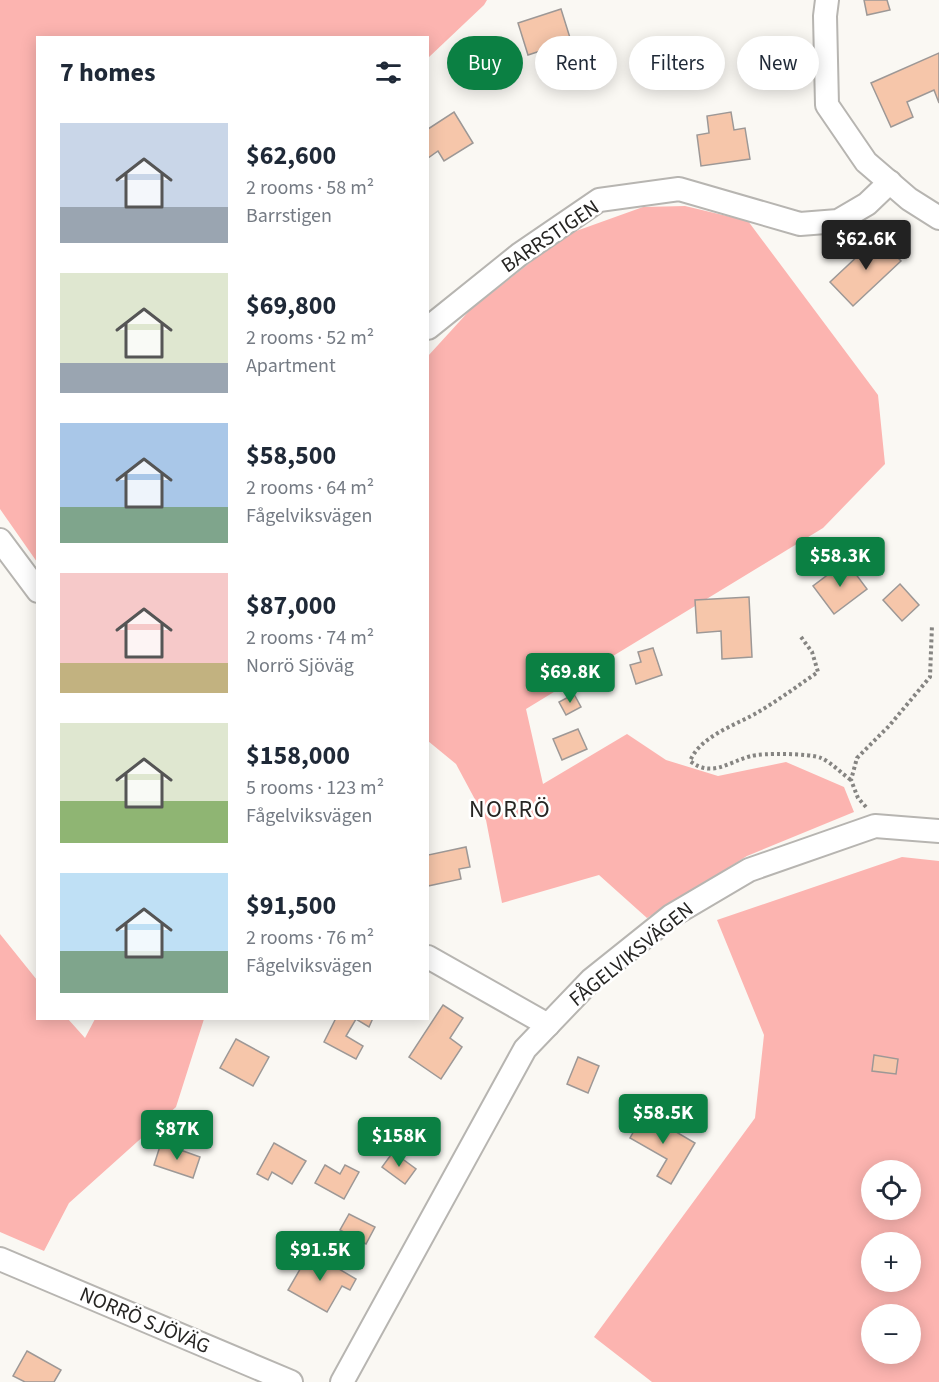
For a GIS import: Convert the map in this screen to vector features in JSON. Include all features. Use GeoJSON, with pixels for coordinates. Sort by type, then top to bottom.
{"type":"FeatureCollection","features":[{"type":"Feature","properties":{"kind":"street"},"geometry":{"type":"LineString","coordinates":[[827,0],[825,15],[827,105],[867,162],[909,199],[939,218]]}},
{"type":"Feature","properties":{"kind":"street","name":"BARRSTIGEN"},"geometry":{"type":"LineString","coordinates":[[429,327],[520,254],[599,200],[679,189],[800,224],[838,221],[867,204],[890,182]]}},
{"type":"Feature","properties":{"kind":"street"},"geometry":{"type":"LineString","coordinates":[[0,540],[36,588]]}},
{"type":"Feature","properties":{"kind":"street","name":"FÅGELVIKSVÄGEN"},"geometry":{"type":"LineString","coordinates":[[342,1382],[525,1048],[591,980],[671,916],[748,870],[875,826],[939,831]]}},
{"type":"Feature","properties":{"kind":"street"},"geometry":{"type":"LineString","coordinates":[[429,958],[548,1025]]}},
{"type":"Feature","properties":{"kind":"street","name":"NORRÖ SJÖVÄG"},"geometry":{"type":"LineString","coordinates":[[0,1258],[291,1382]]}},
{"type":"Feature","properties":{"kind":"path"},"geometry":{"type":"LineString","coordinates":[[851,780],[857,758],[889,726],[930,677],[932,625]]}},
{"type":"Feature","properties":{"kind":"path"},"geometry":{"type":"LineString","coordinates":[[801,637],[812,652],[818,672],[759,712],[717,734],[695,750],[690,761],[700,769],[717,769],[752,756],[781,754],[821,758],[851,780],[858,798],[884,826]]}},
{"type":"Feature","properties":{"kind":"shaded area"},"geometry":{"type":"Polygon","coordinates":[[[0,0],[487,0],[451,36],[447,36],[447,40],[429,57],[429,36],[36,36],[36,561],[0,509],[0,0]]]}},
{"type":"Feature","properties":{"kind":"shaded area"},"geometry":{"type":"Polygon","coordinates":[[[685,206],[748,221],[878,395],[885,464],[823,528],[526,709],[543,784],[627,734],[666,760],[718,776],[786,762],[844,787],[854,812],[747,856],[647,918],[599,875],[502,903],[486,820],[456,764],[429,742],[429,355],[470,310],[565,235],[643,207],[685,206]]]}},
{"type":"Feature","properties":{"kind":"shaded area"},"geometry":{"type":"Polygon","coordinates":[[[902,857],[939,861],[939,1382],[652,1382],[594,1337],[755,1118],[764,1035],[717,920],[902,857]]]}},
{"type":"Feature","properties":{"kind":"shaded area"},"geometry":{"type":"Polygon","coordinates":[[[0,934],[36,979],[36,1020],[69,1020],[85,1038],[94,1020],[204,1020],[176,1107],[69,1203],[44,1251],[0,1232],[0,934]]]}},
{"type":"Feature","properties":{"kind":"building"},"geometry":{"type":"Polygon","coordinates":[[[864,0],[887,0],[890,10],[867,15],[864,0]]]}},
{"type":"Feature","properties":{"kind":"building"},"geometry":{"type":"Polygon","coordinates":[[[561,9],[569,36],[535,36],[535,53],[528,55],[518,23],[561,9]]]}},
{"type":"Feature","properties":{"kind":"building"},"geometry":{"type":"Polygon","coordinates":[[[939,53],[939,103],[934,90],[907,102],[913,117],[891,127],[871,83],[939,53]]]}},
{"type":"Feature","properties":{"kind":"building"},"geometry":{"type":"Polygon","coordinates":[[[454,112],[473,143],[444,161],[438,151],[429,157],[429,128],[454,112]]]}},
{"type":"Feature","properties":{"kind":"building"},"geometry":{"type":"Polygon","coordinates":[[[731,112],[734,130],[745,128],[750,159],[701,166],[697,135],[709,133],[707,116],[731,112]]]}},
{"type":"Feature","properties":{"kind":"building"},"geometry":{"type":"Polygon","coordinates":[[[878,237],[901,261],[853,306],[830,282],[878,237]]]}},
{"type":"Feature","properties":{"kind":"building"},"geometry":{"type":"Polygon","coordinates":[[[846,561],[867,589],[834,614],[813,586],[846,561]]]}},
{"type":"Feature","properties":{"kind":"building"},"geometry":{"type":"Polygon","coordinates":[[[900,584],[919,605],[902,621],[883,600],[900,584]]]}},
{"type":"Feature","properties":{"kind":"building"},"geometry":{"type":"Polygon","coordinates":[[[749,597],[752,657],[722,659],[721,631],[697,633],[695,600],[749,597]]]}},
{"type":"Feature","properties":{"kind":"building"},"geometry":{"type":"Polygon","coordinates":[[[653,648],[662,675],[636,684],[630,665],[641,662],[638,652],[653,648]]]}},
{"type":"Feature","properties":{"kind":"building"},"geometry":{"type":"Polygon","coordinates":[[[574,694],[581,707],[566,715],[559,702],[574,694]]]}},
{"type":"Feature","properties":{"kind":"building"},"geometry":{"type":"Polygon","coordinates":[[[578,729],[587,749],[562,760],[553,739],[578,729]]]}},
{"type":"Feature","properties":{"kind":"building"},"geometry":{"type":"Polygon","coordinates":[[[466,847],[470,867],[459,869],[461,879],[429,886],[429,855],[466,847]]]}},
{"type":"Feature","properties":{"kind":"building"},"geometry":{"type":"Polygon","coordinates":[[[443,1005],[463,1018],[450,1038],[462,1047],[441,1079],[409,1057],[443,1005]]]}},
{"type":"Feature","properties":{"kind":"building"},"geometry":{"type":"Polygon","coordinates":[[[335,1020],[355,1020],[346,1036],[363,1046],[356,1059],[324,1042],[335,1020]]]}},
{"type":"Feature","properties":{"kind":"building"},"geometry":{"type":"Polygon","coordinates":[[[358,1020],[372,1020],[369,1027],[358,1020]]]}},
{"type":"Feature","properties":{"kind":"building"},"geometry":{"type":"Polygon","coordinates":[[[236,1039],[269,1057],[253,1086],[220,1068],[236,1039]]]}},
{"type":"Feature","properties":{"kind":"building"},"geometry":{"type":"Polygon","coordinates":[[[874,1055],[898,1059],[896,1074],[872,1071],[874,1055]]]}},
{"type":"Feature","properties":{"kind":"building"},"geometry":{"type":"Polygon","coordinates":[[[578,1057],[599,1066],[588,1093],[567,1084],[578,1057]]]}},
{"type":"Feature","properties":{"kind":"building"},"geometry":{"type":"Polygon","coordinates":[[[644,1113],[695,1143],[671,1184],[657,1176],[667,1159],[630,1138],[644,1113]]]}},
{"type":"Feature","properties":{"kind":"building"},"geometry":{"type":"Polygon","coordinates":[[[161,1143],[200,1157],[193,1178],[154,1165],[161,1143]]]}},
{"type":"Feature","properties":{"kind":"building"},"geometry":{"type":"Polygon","coordinates":[[[274,1143],[306,1161],[292,1184],[272,1172],[268,1180],[257,1174],[274,1143]]]}},
{"type":"Feature","properties":{"kind":"building"},"geometry":{"type":"Polygon","coordinates":[[[393,1152],[416,1169],[405,1184],[382,1167],[393,1152]]]}},
{"type":"Feature","properties":{"kind":"building"},"geometry":{"type":"Polygon","coordinates":[[[325,1165],[340,1174],[345,1165],[359,1172],[344,1199],[315,1183],[325,1165]]]}},
{"type":"Feature","properties":{"kind":"building"},"geometry":{"type":"Polygon","coordinates":[[[349,1214],[375,1227],[366,1244],[340,1230],[349,1214]]]}},
{"type":"Feature","properties":{"kind":"building"},"geometry":{"type":"Polygon","coordinates":[[[310,1252],[356,1279],[350,1290],[342,1286],[327,1312],[288,1290],[310,1252]]]}},
{"type":"Feature","properties":{"kind":"building"},"geometry":{"type":"Polygon","coordinates":[[[27,1351],[61,1370],[54,1382],[25,1382],[13,1376],[27,1351]]]}},
{"type":"Feature","properties":{"kind":"district","name":"NORRÖ"},"geometry":{"type":"Point","coordinates":[510,809]}}]}
